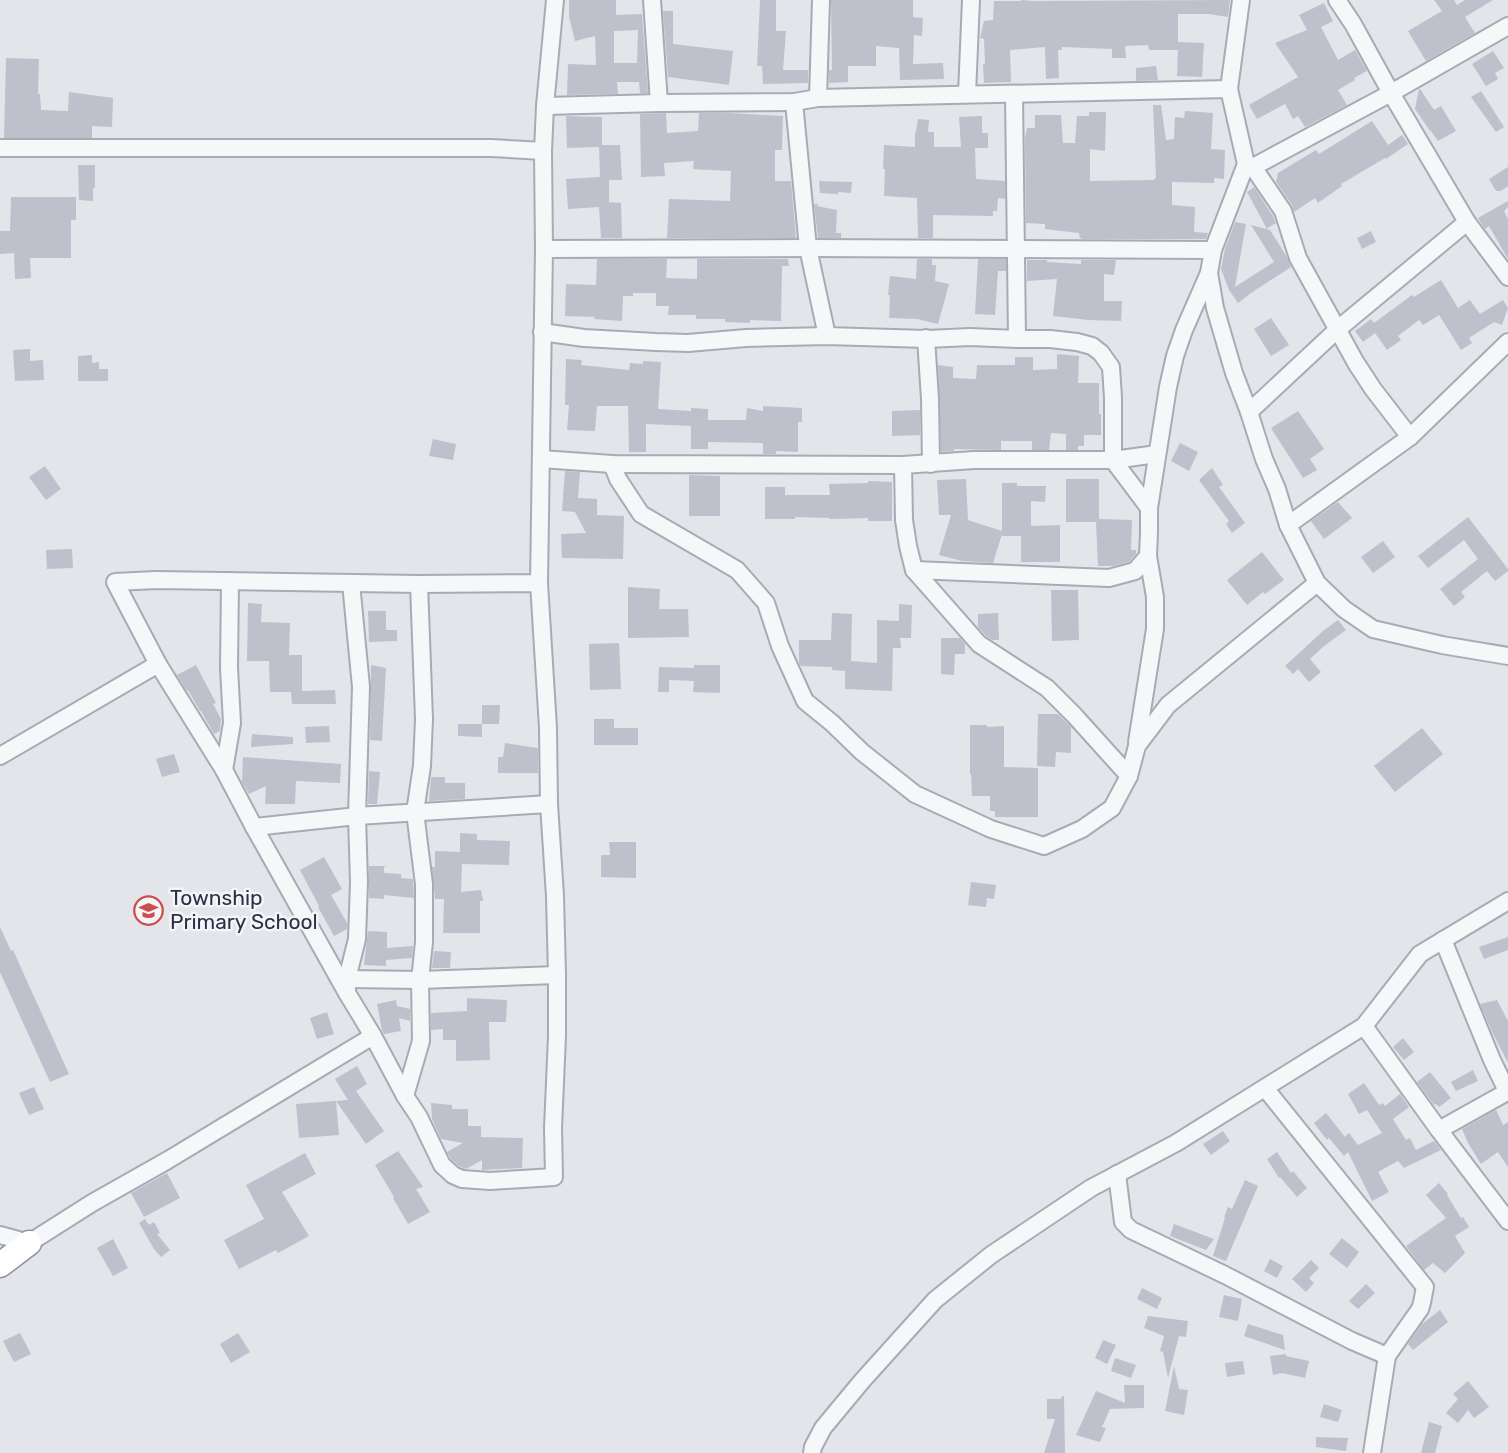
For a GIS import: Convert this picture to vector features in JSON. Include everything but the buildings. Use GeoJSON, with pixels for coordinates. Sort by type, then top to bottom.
{"type":"FeatureCollection","features":[{"type":"Feature","properties":{"kind":"highway"},"geometry":{"type":"LineString","coordinates":[[0,1265],[29,1242]]}},
{"type":"Feature","properties":{"kind":"street"},"geometry":{"type":"LineString","coordinates":[[539,583],[418,584],[156,580],[115,582],[158,664],[224,770],[254,827],[347,986],[405,1096],[419,1117],[442,1165],[453,1175],[462,1179],[490,1181],[554,1177],[553,1128],[558,1036],[557,975],[548,728],[539,583],[544,249],[543,151],[555,0]]}},
{"type":"Feature","properties":{"kind":"street"},"geometry":{"type":"LineString","coordinates":[[652,0],[658,103]]}},
{"type":"Feature","properties":{"kind":"street"},"geometry":{"type":"LineString","coordinates":[[818,98],[821,0]]}},
{"type":"Feature","properties":{"kind":"street"},"geometry":{"type":"LineString","coordinates":[[967,94],[971,0]]}},
{"type":"Feature","properties":{"kind":"street"},"geometry":{"type":"LineString","coordinates":[[1241,0],[1229,89],[1250,166],[1283,211],[1298,258],[1356,363],[1410,437]]}},
{"type":"Feature","properties":{"kind":"street"},"geometry":{"type":"LineString","coordinates":[[1337,0],[1467,222],[1508,278]]}},
{"type":"Feature","properties":{"kind":"street"},"geometry":{"type":"LineString","coordinates":[[612,464],[618,479],[641,514],[737,570],[766,603],[780,646],[805,701],[862,752],[915,794],[991,829],[1044,846],[1082,829],[1112,808],[1129,776],[1137,746],[1155,630],[1155,597],[1148,556],[1149,508],[1175,356],[1209,273],[1213,250],[1250,166],[1390,93],[1508,26]]}},
{"type":"Feature","properties":{"kind":"street"},"geometry":{"type":"LineString","coordinates":[[545,106],[794,102],[818,98],[1229,89]]}},
{"type":"Feature","properties":{"kind":"street"},"geometry":{"type":"LineString","coordinates":[[1014,94],[1017,339]]}},
{"type":"Feature","properties":{"kind":"street"},"geometry":{"type":"LineString","coordinates":[[794,102],[808,248],[827,336]]}},
{"type":"Feature","properties":{"kind":"street"},"geometry":{"type":"LineString","coordinates":[[0,147],[491,148],[543,151]]}},
{"type":"Feature","properties":{"kind":"street"},"geometry":{"type":"LineString","coordinates":[[1249,412],[1338,329],[1467,222]]}},
{"type":"Feature","properties":{"kind":"street"},"geometry":{"type":"LineString","coordinates":[[544,249],[1213,250]]}},
{"type":"Feature","properties":{"kind":"street"},"geometry":{"type":"LineString","coordinates":[[1209,273],[1218,317],[1234,373],[1288,525],[1317,583],[1344,609],[1373,629],[1442,645],[1508,656]]}},
{"type":"Feature","properties":{"kind":"street"},"geometry":{"type":"LineString","coordinates":[[542,332],[584,338],[656,342],[827,336],[970,337],[1050,339],[1092,346],[1101,353],[1111,367],[1113,460],[1149,508]]}},
{"type":"Feature","properties":{"kind":"street"},"geometry":{"type":"LineString","coordinates":[[926,338],[931,464]]}},
{"type":"Feature","properties":{"kind":"street"},"geometry":{"type":"LineString","coordinates":[[1288,525],[1410,437],[1508,342]]}},
{"type":"Feature","properties":{"kind":"street"},"geometry":{"type":"LineString","coordinates":[[541,459],[612,464],[903,465],[974,460],[1113,460],[1157,454]]}},
{"type":"Feature","properties":{"kind":"street"},"geometry":{"type":"LineString","coordinates":[[903,465],[904,520],[914,570],[979,644],[1047,688],[1129,776]]}},
{"type":"Feature","properties":{"kind":"street"},"geometry":{"type":"LineString","coordinates":[[914,570],[1108,579],[1135,571],[1148,556]]}},
{"type":"Feature","properties":{"kind":"street"},"geometry":{"type":"LineString","coordinates":[[224,770],[232,723],[229,668],[230,581]]}},
{"type":"Feature","properties":{"kind":"street"},"geometry":{"type":"LineString","coordinates":[[347,986],[357,939],[359,882],[357,816],[361,687],[351,583]]}},
{"type":"Feature","properties":{"kind":"street"},"geometry":{"type":"LineString","coordinates":[[1137,746],[1168,705],[1317,583]]}},
{"type":"Feature","properties":{"kind":"street"},"geometry":{"type":"LineString","coordinates":[[405,1096],[421,1041],[420,980],[424,942],[424,884],[415,812],[422,766],[424,719],[418,584]]}},
{"type":"Feature","properties":{"kind":"street"},"geometry":{"type":"LineString","coordinates":[[0,756],[158,664]]}},
{"type":"Feature","properties":{"kind":"street"},"geometry":{"type":"LineString","coordinates":[[254,827],[357,816],[549,804]]}},
{"type":"Feature","properties":{"kind":"street"},"geometry":{"type":"LineString","coordinates":[[812,1453],[823,1428],[935,1300],[991,1255],[1091,1188],[1176,1143],[1364,1026],[1420,954],[1508,900]]}},
{"type":"Feature","properties":{"kind":"street"},"geometry":{"type":"LineString","coordinates":[[1439,1130],[1508,1092],[1491,1060],[1443,940]]}},
{"type":"Feature","properties":{"kind":"street"},"geometry":{"type":"LineString","coordinates":[[347,986],[420,980],[557,975]]}},
{"type":"Feature","properties":{"kind":"street"},"geometry":{"type":"LineString","coordinates":[[1364,1026],[1508,1221]]}},
{"type":"Feature","properties":{"kind":"street"},"geometry":{"type":"LineString","coordinates":[[0,1235],[29,1242],[373,1036]]}},
{"type":"Feature","properties":{"kind":"street"},"geometry":{"type":"LineString","coordinates":[[1265,1088],[1425,1287],[1424,1300],[1420,1309],[1387,1356],[1372,1453]]}},
{"type":"Feature","properties":{"kind":"street"},"geometry":{"type":"LineString","coordinates":[[1117,1174],[1123,1221],[1131,1230],[1225,1275],[1352,1341],[1387,1356]]}},
{"type":"Feature","properties":{"kind":"place","name":"Township Primary School"},"geometry":{"type":"Point","coordinates":[149,910]}}]}
